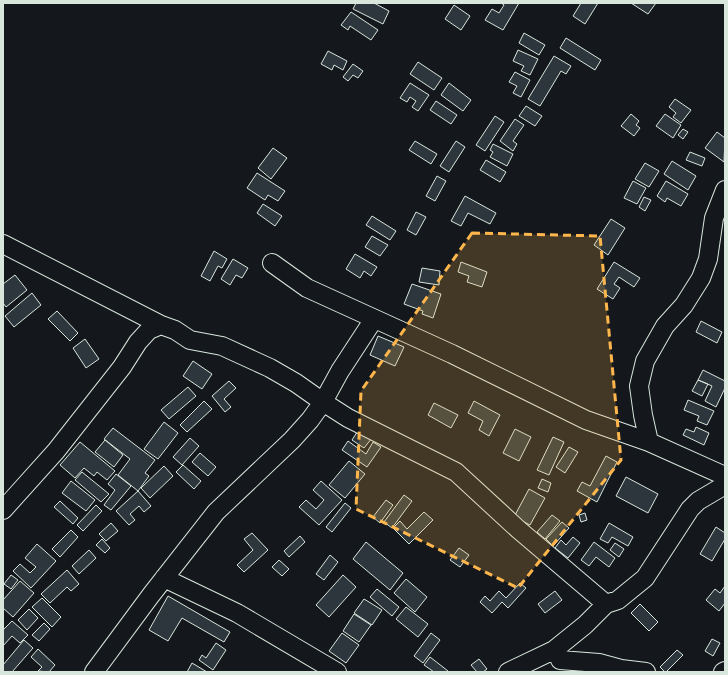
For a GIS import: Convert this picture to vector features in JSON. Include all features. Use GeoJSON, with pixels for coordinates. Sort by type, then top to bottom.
{"type":"FeatureCollection","features":[{"type":"Feature","properties":{"kind":"street"},"geometry":{"type":"LineString","coordinates":[[649,442],[639,386],[644,361],[665,326],[684,305],[701,278],[708,259],[714,218],[725,190]]}},
{"type":"Feature","properties":{"kind":"street"},"geometry":{"type":"LineString","coordinates":[[3,244],[161,325],[175,330],[190,340],[222,346],[270,368],[296,382],[348,418],[456,472],[519,530],[606,604]]}},
{"type":"Feature","properties":{"kind":"street"},"geometry":{"type":"LineString","coordinates":[[272,263],[307,288],[452,354],[586,420],[649,442],[725,476]]}},
{"type":"Feature","properties":{"kind":"street"},"geometry":{"type":"LineString","coordinates":[[94,672],[164,578],[216,512],[292,440],[310,420],[323,402],[340,371],[374,319]]}},
{"type":"Feature","properties":{"kind":"street"},"geometry":{"type":"LineString","coordinates":[[3,510],[56,451],[122,367],[138,342],[149,330],[161,325]]}},
{"type":"Feature","properties":{"kind":"street"},"geometry":{"type":"LineString","coordinates":[[560,661],[585,625],[606,604],[618,600],[645,578],[690,509],[698,501],[725,485]]}},
{"type":"Feature","properties":{"kind":"street"},"geometry":{"type":"LineString","coordinates":[[164,578],[237,614],[337,672]]}},
{"type":"Feature","properties":{"kind":"street"},"geometry":{"type":"LineString","coordinates":[[508,672],[560,661],[599,663],[646,672]]}},
{"type":"Feature","properties":{"kind":"highlighted area"},"geometry":{"type":"Polygon","coordinates":[[[472,233],[600,236],[621,460],[518,588],[356,509],[361,391],[472,233]]]}},
{"type":"Feature","properties":{"kind":"building"},"geometry":{"type":"Polygon","coordinates":[[[356,3],[374,3],[389,11],[383,24],[353,9],[356,3]]]}},
{"type":"Feature","properties":{"kind":"building"},"geometry":{"type":"Polygon","coordinates":[[[501,3],[519,3],[503,30],[485,20],[492,9],[499,13],[504,5],[501,3]]]}},
{"type":"Feature","properties":{"kind":"building"},"geometry":{"type":"Polygon","coordinates":[[[581,3],[598,3],[585,24],[573,16],[581,3]]]}},
{"type":"Feature","properties":{"kind":"building"},"geometry":{"type":"Polygon","coordinates":[[[631,3],[656,3],[648,14],[631,3]]]}},
{"type":"Feature","properties":{"kind":"building"},"geometry":{"type":"Polygon","coordinates":[[[454,5],[470,16],[461,30],[445,19],[454,5]]]}},
{"type":"Feature","properties":{"kind":"building"},"geometry":{"type":"Polygon","coordinates":[[[351,12],[378,30],[371,40],[350,26],[348,30],[341,25],[351,12]]]}},
{"type":"Feature","properties":{"kind":"building"},"geometry":{"type":"Polygon","coordinates":[[[524,33],[545,45],[539,55],[519,43],[524,33]]]}},
{"type":"Feature","properties":{"kind":"building"},"geometry":{"type":"Polygon","coordinates":[[[566,38],[601,60],[595,70],[560,48],[566,38]]]}},
{"type":"Feature","properties":{"kind":"building"},"geometry":{"type":"Polygon","coordinates":[[[518,50],[538,59],[530,75],[521,71],[524,66],[513,61],[518,50]]]}},
{"type":"Feature","properties":{"kind":"building"},"geometry":{"type":"Polygon","coordinates":[[[328,51],[347,61],[343,70],[334,65],[332,70],[321,64],[328,51]]]}},
{"type":"Feature","properties":{"kind":"building"},"geometry":{"type":"Polygon","coordinates":[[[554,56],[571,66],[566,74],[561,71],[540,106],[528,99],[554,56]]]}},
{"type":"Feature","properties":{"kind":"building"},"geometry":{"type":"Polygon","coordinates":[[[418,62],[442,78],[434,90],[410,74],[418,62]]]}},
{"type":"Feature","properties":{"kind":"building"},"geometry":{"type":"Polygon","coordinates":[[[353,64],[363,71],[358,78],[353,75],[348,81],[343,77],[353,64]]]}},
{"type":"Feature","properties":{"kind":"building"},"geometry":{"type":"Polygon","coordinates":[[[515,72],[530,80],[521,97],[513,93],[517,86],[509,82],[515,72]]]}},
{"type":"Feature","properties":{"kind":"building"},"geometry":{"type":"Polygon","coordinates":[[[410,83],[429,95],[418,111],[412,107],[416,101],[410,97],[407,102],[400,98],[410,83]]]}},
{"type":"Feature","properties":{"kind":"building"},"geometry":{"type":"Polygon","coordinates":[[[449,83],[471,100],[463,111],[441,95],[449,83]]]}},
{"type":"Feature","properties":{"kind":"building"},"geometry":{"type":"Polygon","coordinates":[[[675,99],[691,110],[681,123],[673,117],[676,113],[669,107],[675,99]]]}},
{"type":"Feature","properties":{"kind":"building"},"geometry":{"type":"Polygon","coordinates":[[[436,101],[457,115],[451,124],[430,110],[436,101]]]}},
{"type":"Feature","properties":{"kind":"building"},"geometry":{"type":"Polygon","coordinates":[[[526,106],[542,116],[535,126],[519,116],[526,106]]]}},
{"type":"Feature","properties":{"kind":"building"},"geometry":{"type":"Polygon","coordinates":[[[631,114],[639,121],[636,125],[640,128],[634,136],[621,126],[631,114]]]}},
{"type":"Feature","properties":{"kind":"building"},"geometry":{"type":"Polygon","coordinates":[[[665,114],[681,125],[673,138],[656,126],[665,114]]]}},
{"type":"Feature","properties":{"kind":"building"},"geometry":{"type":"Polygon","coordinates":[[[495,116],[504,122],[485,151],[476,145],[495,116]]]}},
{"type":"Feature","properties":{"kind":"building"},"geometry":{"type":"Polygon","coordinates":[[[515,119],[524,125],[513,141],[517,144],[513,151],[500,141],[515,119]]]}},
{"type":"Feature","properties":{"kind":"building"},"geometry":{"type":"Polygon","coordinates":[[[683,129],[688,132],[683,139],[678,135],[683,129]]]}},
{"type":"Feature","properties":{"kind":"building"},"geometry":{"type":"Polygon","coordinates":[[[717,132],[725,138],[724,162],[705,148],[717,132]]]}},
{"type":"Feature","properties":{"kind":"building"},"geometry":{"type":"Polygon","coordinates":[[[415,141],[437,154],[431,164],[409,150],[415,141]]]}},
{"type":"Feature","properties":{"kind":"building"},"geometry":{"type":"Polygon","coordinates":[[[456,141],[465,147],[449,172],[440,166],[456,141]]]}},
{"type":"Feature","properties":{"kind":"building"},"geometry":{"type":"Polygon","coordinates":[[[493,144],[513,154],[507,166],[490,157],[493,152],[490,150],[493,144]]]}},
{"type":"Feature","properties":{"kind":"building"},"geometry":{"type":"Polygon","coordinates":[[[273,148],[287,158],[271,179],[258,168],[273,148]]]}},
{"type":"Feature","properties":{"kind":"building"},"geometry":{"type":"Polygon","coordinates":[[[690,152],[705,158],[702,166],[686,160],[690,152]]]}},
{"type":"Feature","properties":{"kind":"building"},"geometry":{"type":"Polygon","coordinates":[[[486,160],[506,172],[500,182],[480,170],[486,160]]]}},
{"type":"Feature","properties":{"kind":"building"},"geometry":{"type":"Polygon","coordinates":[[[672,161],[696,176],[688,190],[664,174],[672,161]]]}},
{"type":"Feature","properties":{"kind":"building"},"geometry":{"type":"Polygon","coordinates":[[[645,163],[659,171],[649,187],[635,179],[645,163]]]}},
{"type":"Feature","properties":{"kind":"building"},"geometry":{"type":"Polygon","coordinates":[[[257,173],[285,191],[278,201],[268,195],[265,200],[247,188],[257,173]]]}},
{"type":"Feature","properties":{"kind":"building"},"geometry":{"type":"Polygon","coordinates":[[[437,176],[446,181],[435,201],[426,196],[437,176]]]}},
{"type":"Feature","properties":{"kind":"building"},"geometry":{"type":"Polygon","coordinates":[[[633,181],[646,188],[637,204],[624,198],[633,181]]]}},
{"type":"Feature","properties":{"kind":"building"},"geometry":{"type":"Polygon","coordinates":[[[666,181],[688,194],[681,206],[667,198],[665,202],[657,196],[666,181]]]}},
{"type":"Feature","properties":{"kind":"building"},"geometry":{"type":"Polygon","coordinates":[[[465,196],[496,213],[490,224],[468,213],[461,226],[451,221],[465,196]]]}},
{"type":"Feature","properties":{"kind":"building"},"geometry":{"type":"Polygon","coordinates":[[[644,197],[651,200],[645,211],[639,207],[644,197]]]}},
{"type":"Feature","properties":{"kind":"building"},"geometry":{"type":"Polygon","coordinates":[[[263,204],[282,216],[275,226],[257,213],[263,204]]]}},
{"type":"Feature","properties":{"kind":"building"},"geometry":{"type":"Polygon","coordinates":[[[416,212],[426,217],[416,235],[407,230],[416,212]]]}},
{"type":"Feature","properties":{"kind":"building"},"geometry":{"type":"Polygon","coordinates":[[[372,216],[396,231],[390,240],[366,225],[372,216]]]}},
{"type":"Feature","properties":{"kind":"building"},"geometry":{"type":"Polygon","coordinates":[[[611,219],[625,228],[608,255],[594,245],[611,219]]]}},
{"type":"Feature","properties":{"kind":"building"},"geometry":{"type":"Polygon","coordinates":[[[372,236],[388,245],[380,256],[365,247],[372,236]]]}},
{"type":"Feature","properties":{"kind":"building"},"geometry":{"type":"Polygon","coordinates":[[[214,251],[227,259],[222,268],[218,266],[210,281],[201,276],[214,251]]]}},
{"type":"Feature","properties":{"kind":"building"},"geometry":{"type":"Polygon","coordinates":[[[355,254],[377,267],[371,276],[364,271],[360,278],[346,269],[355,254]]]}},
{"type":"Feature","properties":{"kind":"building"},"geometry":{"type":"Polygon","coordinates":[[[233,259],[248,268],[242,278],[236,275],[230,285],[221,279],[233,259]]]}},
{"type":"Feature","properties":{"kind":"building"},"geometry":{"type":"Polygon","coordinates":[[[461,262],[487,272],[482,287],[467,282],[469,276],[458,272],[461,262]]]}},
{"type":"Feature","properties":{"kind":"building"},"geometry":{"type":"Polygon","coordinates":[[[614,262],[640,278],[634,287],[619,277],[614,284],[620,288],[613,299],[597,289],[614,262]]]}},
{"type":"Feature","properties":{"kind":"building"},"geometry":{"type":"Polygon","coordinates":[[[422,268],[440,271],[439,285],[419,282],[422,268]]]}},
{"type":"Feature","properties":{"kind":"building"},"geometry":{"type":"Polygon","coordinates":[[[15,275],[27,290],[6,307],[3,303],[3,284],[15,275]]]}},
{"type":"Feature","properties":{"kind":"building"},"geometry":{"type":"Polygon","coordinates":[[[412,284],[441,294],[433,318],[422,314],[423,311],[404,304],[412,284]]]}},
{"type":"Feature","properties":{"kind":"building"},"geometry":{"type":"Polygon","coordinates":[[[32,293],[41,305],[14,327],[5,316],[32,293]]]}},
{"type":"Feature","properties":{"kind":"building"},"geometry":{"type":"Polygon","coordinates":[[[57,311],[78,333],[70,341],[48,319],[57,311]]]}},
{"type":"Feature","properties":{"kind":"building"},"geometry":{"type":"Polygon","coordinates":[[[701,321],[722,332],[717,343],[696,332],[701,321]]]}},
{"type":"Feature","properties":{"kind":"building"},"geometry":{"type":"Polygon","coordinates":[[[378,336],[404,347],[395,366],[370,355],[378,336]]]}},
{"type":"Feature","properties":{"kind":"building"},"geometry":{"type":"Polygon","coordinates":[[[85,339],[99,359],[86,368],[73,348],[85,339]]]}},
{"type":"Feature","properties":{"kind":"building"},"geometry":{"type":"Polygon","coordinates":[[[193,361],[212,374],[202,389],[183,376],[193,361]]]}},
{"type":"Feature","properties":{"kind":"building"},"geometry":{"type":"Polygon","coordinates":[[[703,370],[725,381],[725,388],[716,407],[705,401],[712,386],[698,380],[703,370]]]}},
{"type":"Feature","properties":{"kind":"building"},"geometry":{"type":"Polygon","coordinates":[[[698,380],[708,384],[702,396],[692,391],[698,380]]]}},
{"type":"Feature","properties":{"kind":"building"},"geometry":{"type":"Polygon","coordinates":[[[229,381],[236,388],[224,399],[231,407],[225,412],[212,396],[229,381]]]}},
{"type":"Feature","properties":{"kind":"building"},"geometry":{"type":"Polygon","coordinates":[[[188,387],[196,396],[169,419],[161,410],[188,387]]]}},
{"type":"Feature","properties":{"kind":"building"},"geometry":{"type":"Polygon","coordinates":[[[688,400],[714,411],[707,425],[697,421],[699,416],[684,410],[688,400]]]}},
{"type":"Feature","properties":{"kind":"building"},"geometry":{"type":"Polygon","coordinates":[[[204,401],[212,409],[187,432],[180,425],[204,401]]]}},
{"type":"Feature","properties":{"kind":"building"},"geometry":{"type":"Polygon","coordinates":[[[474,401],[500,415],[489,436],[479,430],[483,421],[468,413],[474,401]]]}},
{"type":"Feature","properties":{"kind":"building"},"geometry":{"type":"Polygon","coordinates":[[[434,403],[458,415],[451,428],[428,415],[434,403]]]}},
{"type":"Feature","properties":{"kind":"building"},"geometry":{"type":"Polygon","coordinates":[[[164,422],[178,433],[158,459],[144,449],[164,422]]]}},
{"type":"Feature","properties":{"kind":"building"},"geometry":{"type":"Polygon","coordinates":[[[696,427],[709,433],[704,445],[683,435],[686,429],[694,432],[696,427]]]}},
{"type":"Feature","properties":{"kind":"building"},"geometry":{"type":"Polygon","coordinates":[[[113,428],[155,460],[145,473],[149,476],[138,491],[118,475],[130,459],[104,439],[113,428]]]}},
{"type":"Feature","properties":{"kind":"building"},"geometry":{"type":"Polygon","coordinates":[[[359,429],[372,438],[364,448],[352,440],[359,429]]]}},
{"type":"Feature","properties":{"kind":"building"},"geometry":{"type":"Polygon","coordinates":[[[515,429],[531,437],[519,461],[503,453],[515,429]]]}},
{"type":"Feature","properties":{"kind":"building"},"geometry":{"type":"Polygon","coordinates":[[[553,437],[564,442],[549,475],[537,470],[553,437]]]}},
{"type":"Feature","properties":{"kind":"building"},"geometry":{"type":"Polygon","coordinates":[[[190,438],[199,446],[182,465],[173,457],[190,438]]]}},
{"type":"Feature","properties":{"kind":"building"},"geometry":{"type":"Polygon","coordinates":[[[105,440],[123,455],[114,467],[95,452],[105,440]]]}},
{"type":"Feature","properties":{"kind":"building"},"geometry":{"type":"Polygon","coordinates":[[[348,441],[366,454],[373,442],[381,447],[367,467],[342,450],[348,441]]]}},
{"type":"Feature","properties":{"kind":"building"},"geometry":{"type":"Polygon","coordinates":[[[80,442],[115,471],[107,480],[97,472],[94,476],[84,468],[75,478],[60,465],[80,442]]]}},
{"type":"Feature","properties":{"kind":"building"},"geometry":{"type":"Polygon","coordinates":[[[569,447],[578,452],[565,473],[556,467],[569,447]]]}},
{"type":"Feature","properties":{"kind":"building"},"geometry":{"type":"Polygon","coordinates":[[[200,453],[216,467],[208,476],[192,462],[200,453]]]}},
{"type":"Feature","properties":{"kind":"building"},"geometry":{"type":"Polygon","coordinates":[[[606,456],[617,462],[597,502],[577,491],[582,482],[590,486],[606,456]]]}},
{"type":"Feature","properties":{"kind":"building"},"geometry":{"type":"Polygon","coordinates":[[[349,461],[365,474],[345,498],[329,485],[349,461]]]}},
{"type":"Feature","properties":{"kind":"building"},"geometry":{"type":"Polygon","coordinates":[[[183,465],[201,481],[194,489],[176,472],[183,465]]]}},
{"type":"Feature","properties":{"kind":"building"},"geometry":{"type":"Polygon","coordinates":[[[164,466],[173,476],[150,498],[141,488],[164,466]]]}},
{"type":"Feature","properties":{"kind":"building"},"geometry":{"type":"Polygon","coordinates":[[[82,472],[109,494],[101,502],[75,480],[82,472]]]}},
{"type":"Feature","properties":{"kind":"building"},"geometry":{"type":"Polygon","coordinates":[[[116,474],[131,486],[111,510],[104,505],[115,490],[108,484],[116,474]]]}},
{"type":"Feature","properties":{"kind":"building"},"geometry":{"type":"Polygon","coordinates":[[[626,477],[658,494],[648,513],[616,496],[626,477]]]}},
{"type":"Feature","properties":{"kind":"building"},"geometry":{"type":"Polygon","coordinates":[[[542,479],[551,483],[548,492],[538,488],[542,479]]]}},
{"type":"Feature","properties":{"kind":"building"},"geometry":{"type":"Polygon","coordinates":[[[71,481],[95,500],[86,511],[62,493],[71,481]]]}},
{"type":"Feature","properties":{"kind":"building"},"geometry":{"type":"Polygon","coordinates":[[[321,481],[342,500],[319,525],[299,507],[306,500],[316,509],[324,500],[313,490],[321,481]]]}},
{"type":"Feature","properties":{"kind":"building"},"geometry":{"type":"Polygon","coordinates":[[[529,489],[545,498],[530,525],[514,517],[529,489]]]}},
{"type":"Feature","properties":{"kind":"building"},"geometry":{"type":"Polygon","coordinates":[[[138,491],[151,506],[144,512],[139,506],[130,514],[135,520],[129,525],[116,511],[138,491]]]}},
{"type":"Feature","properties":{"kind":"building"},"geometry":{"type":"Polygon","coordinates":[[[404,495],[412,501],[392,528],[384,522],[404,495]]]}},
{"type":"Feature","properties":{"kind":"building"},"geometry":{"type":"Polygon","coordinates":[[[386,500],[393,505],[380,523],[373,517],[386,500]]]}},
{"type":"Feature","properties":{"kind":"building"},"geometry":{"type":"Polygon","coordinates":[[[60,501],[78,518],[73,524],[54,507],[60,501]]]}},
{"type":"Feature","properties":{"kind":"building"},"geometry":{"type":"Polygon","coordinates":[[[345,503],[351,508],[332,532],[326,527],[345,503]]]}},
{"type":"Feature","properties":{"kind":"building"},"geometry":{"type":"Polygon","coordinates":[[[96,505],[102,511],[83,531],[77,525],[96,505]]]}},
{"type":"Feature","properties":{"kind":"building"},"geometry":{"type":"Polygon","coordinates":[[[424,512],[433,520],[409,544],[393,528],[400,521],[407,529],[424,512]]]}},
{"type":"Feature","properties":{"kind":"building"},"geometry":{"type":"Polygon","coordinates":[[[585,513],[587,520],[581,522],[579,515],[585,513]]]}},
{"type":"Feature","properties":{"kind":"building"},"geometry":{"type":"Polygon","coordinates":[[[552,515],[560,521],[545,539],[537,532],[552,515]]]}},
{"type":"Feature","properties":{"kind":"building"},"geometry":{"type":"Polygon","coordinates":[[[562,522],[569,528],[553,546],[546,539],[562,522]]]}},
{"type":"Feature","properties":{"kind":"building"},"geometry":{"type":"Polygon","coordinates":[[[111,523],[118,531],[106,541],[99,534],[111,523]]]}},
{"type":"Feature","properties":{"kind":"building"},"geometry":{"type":"Polygon","coordinates":[[[609,523],[633,537],[628,546],[612,537],[608,543],[600,539],[609,523]]]}},
{"type":"Feature","properties":{"kind":"building"},"geometry":{"type":"Polygon","coordinates":[[[716,527],[725,533],[725,539],[712,561],[700,554],[716,527]]]}},
{"type":"Feature","properties":{"kind":"building"},"geometry":{"type":"Polygon","coordinates":[[[71,530],[78,537],[60,557],[52,549],[71,530]]]}},
{"type":"Feature","properties":{"kind":"building"},"geometry":{"type":"Polygon","coordinates":[[[252,533],[268,550],[244,572],[237,565],[253,550],[244,539],[252,533]]]}},
{"type":"Feature","properties":{"kind":"building"},"geometry":{"type":"Polygon","coordinates":[[[300,536],[305,542],[289,557],[284,551],[300,536]]]}},
{"type":"Feature","properties":{"kind":"building"},"geometry":{"type":"Polygon","coordinates":[[[573,537],[580,543],[568,558],[555,548],[561,540],[566,545],[573,537]]]}},
{"type":"Feature","properties":{"kind":"building"},"geometry":{"type":"Polygon","coordinates":[[[102,539],[110,548],[105,553],[96,545],[102,539]]]}},
{"type":"Feature","properties":{"kind":"building"},"geometry":{"type":"Polygon","coordinates":[[[366,542],[403,573],[390,590],[353,559],[366,542]]]}},
{"type":"Feature","properties":{"kind":"building"},"geometry":{"type":"Polygon","coordinates":[[[594,542],[615,558],[609,567],[596,557],[589,566],[581,560],[594,542]]]}},
{"type":"Feature","properties":{"kind":"building"},"geometry":{"type":"Polygon","coordinates":[[[615,543],[624,549],[619,557],[610,550],[615,543]]]}},
{"type":"Feature","properties":{"kind":"building"},"geometry":{"type":"Polygon","coordinates":[[[37,544],[56,561],[31,588],[13,571],[20,564],[30,573],[36,567],[25,558],[37,544]]]}},
{"type":"Feature","properties":{"kind":"building"},"geometry":{"type":"Polygon","coordinates":[[[459,548],[469,555],[460,567],[450,560],[459,548]]]}},
{"type":"Feature","properties":{"kind":"building"},"geometry":{"type":"Polygon","coordinates":[[[89,550],[96,558],[79,574],[72,566],[89,550]]]}},
{"type":"Feature","properties":{"kind":"building"},"geometry":{"type":"Polygon","coordinates":[[[330,555],[338,562],[324,580],[316,574],[330,555]]]}},
{"type":"Feature","properties":{"kind":"building"},"geometry":{"type":"Polygon","coordinates":[[[279,560],[289,569],[282,576],[272,567],[279,560]]]}},
{"type":"Feature","properties":{"kind":"building"},"geometry":{"type":"Polygon","coordinates":[[[67,570],[79,584],[71,591],[67,587],[50,603],[41,594],[67,570]]]}},
{"type":"Feature","properties":{"kind":"building"},"geometry":{"type":"Polygon","coordinates":[[[11,575],[18,580],[11,589],[4,584],[11,575]]]}},
{"type":"Feature","properties":{"kind":"building"},"geometry":{"type":"Polygon","coordinates":[[[343,575],[356,587],[329,617],[316,605],[343,575]]]}},
{"type":"Feature","properties":{"kind":"building"},"geometry":{"type":"Polygon","coordinates":[[[406,579],[427,597],[415,612],[394,593],[406,579]]]}},
{"type":"Feature","properties":{"kind":"building"},"geometry":{"type":"Polygon","coordinates":[[[20,581],[34,593],[13,617],[3,608],[3,600],[20,581]]]}},
{"type":"Feature","properties":{"kind":"building"},"geometry":{"type":"Polygon","coordinates":[[[520,583],[526,588],[508,608],[502,602],[492,613],[480,602],[485,596],[490,601],[499,591],[506,598],[520,583]]]}},
{"type":"Feature","properties":{"kind":"building"},"geometry":{"type":"Polygon","coordinates":[[[725,586],[725,603],[719,611],[706,600],[715,589],[720,593],[725,586]]]}},
{"type":"Feature","properties":{"kind":"building"},"geometry":{"type":"Polygon","coordinates":[[[377,589],[399,607],[392,616],[370,597],[377,589]]]}},
{"type":"Feature","properties":{"kind":"building"},"geometry":{"type":"Polygon","coordinates":[[[555,591],[562,600],[545,613],[538,604],[555,591]]]}},
{"type":"Feature","properties":{"kind":"building"},"geometry":{"type":"Polygon","coordinates":[[[168,596],[230,632],[224,642],[182,618],[168,641],[149,630],[168,596]]]}},
{"type":"Feature","properties":{"kind":"building"},"geometry":{"type":"Polygon","coordinates":[[[42,598],[61,617],[52,627],[32,607],[42,598]]]}},
{"type":"Feature","properties":{"kind":"building"},"geometry":{"type":"Polygon","coordinates":[[[364,599],[382,610],[372,625],[354,613],[364,599]]]}},
{"type":"Feature","properties":{"kind":"building"},"geometry":{"type":"Polygon","coordinates":[[[640,604],[658,622],[649,631],[631,613],[640,604]]]}},
{"type":"Feature","properties":{"kind":"building"},"geometry":{"type":"Polygon","coordinates":[[[406,607],[428,624],[418,637],[396,619],[406,607]]]}},
{"type":"Feature","properties":{"kind":"building"},"geometry":{"type":"Polygon","coordinates":[[[29,609],[38,618],[27,630],[18,620],[29,609]]]}},
{"type":"Feature","properties":{"kind":"building"},"geometry":{"type":"Polygon","coordinates":[[[354,614],[371,625],[359,642],[343,631],[354,614]]]}},
{"type":"Feature","properties":{"kind":"building"},"geometry":{"type":"Polygon","coordinates":[[[12,621],[28,635],[20,643],[12,636],[3,646],[3,630],[12,621]]]}},
{"type":"Feature","properties":{"kind":"building"},"geometry":{"type":"Polygon","coordinates":[[[44,623],[50,629],[39,641],[32,635],[44,623]]]}},
{"type":"Feature","properties":{"kind":"building"},"geometry":{"type":"Polygon","coordinates":[[[342,633],[359,645],[346,663],[329,651],[342,633]]]}},
{"type":"Feature","properties":{"kind":"building"},"geometry":{"type":"Polygon","coordinates":[[[431,633],[440,640],[423,663],[414,656],[431,633]]]}},
{"type":"Feature","properties":{"kind":"building"},"geometry":{"type":"Polygon","coordinates":[[[712,639],[720,643],[713,656],[705,651],[712,639]]]}},
{"type":"Feature","properties":{"kind":"building"},"geometry":{"type":"Polygon","coordinates":[[[24,640],[33,648],[12,672],[3,672],[3,665],[24,640]]]}},
{"type":"Feature","properties":{"kind":"building"},"geometry":{"type":"Polygon","coordinates":[[[216,643],[226,650],[213,670],[199,660],[202,655],[206,658],[216,643]]]}},
{"type":"Feature","properties":{"kind":"building"},"geometry":{"type":"Polygon","coordinates":[[[38,649],[55,665],[49,672],[38,671],[42,667],[31,657],[38,649]]]}},
{"type":"Feature","properties":{"kind":"building"},"geometry":{"type":"Polygon","coordinates":[[[677,650],[683,655],[665,672],[660,667],[677,650]]]}},
{"type":"Feature","properties":{"kind":"building"},"geometry":{"type":"Polygon","coordinates":[[[430,657],[448,671],[434,672],[424,665],[430,657]]]}},
{"type":"Feature","properties":{"kind":"building"},"geometry":{"type":"Polygon","coordinates":[[[479,659],[487,669],[483,672],[477,672],[471,665],[479,659]]]}},
{"type":"Feature","properties":{"kind":"building"},"geometry":{"type":"Polygon","coordinates":[[[192,663],[207,672],[187,672],[192,663]]]}}]}
